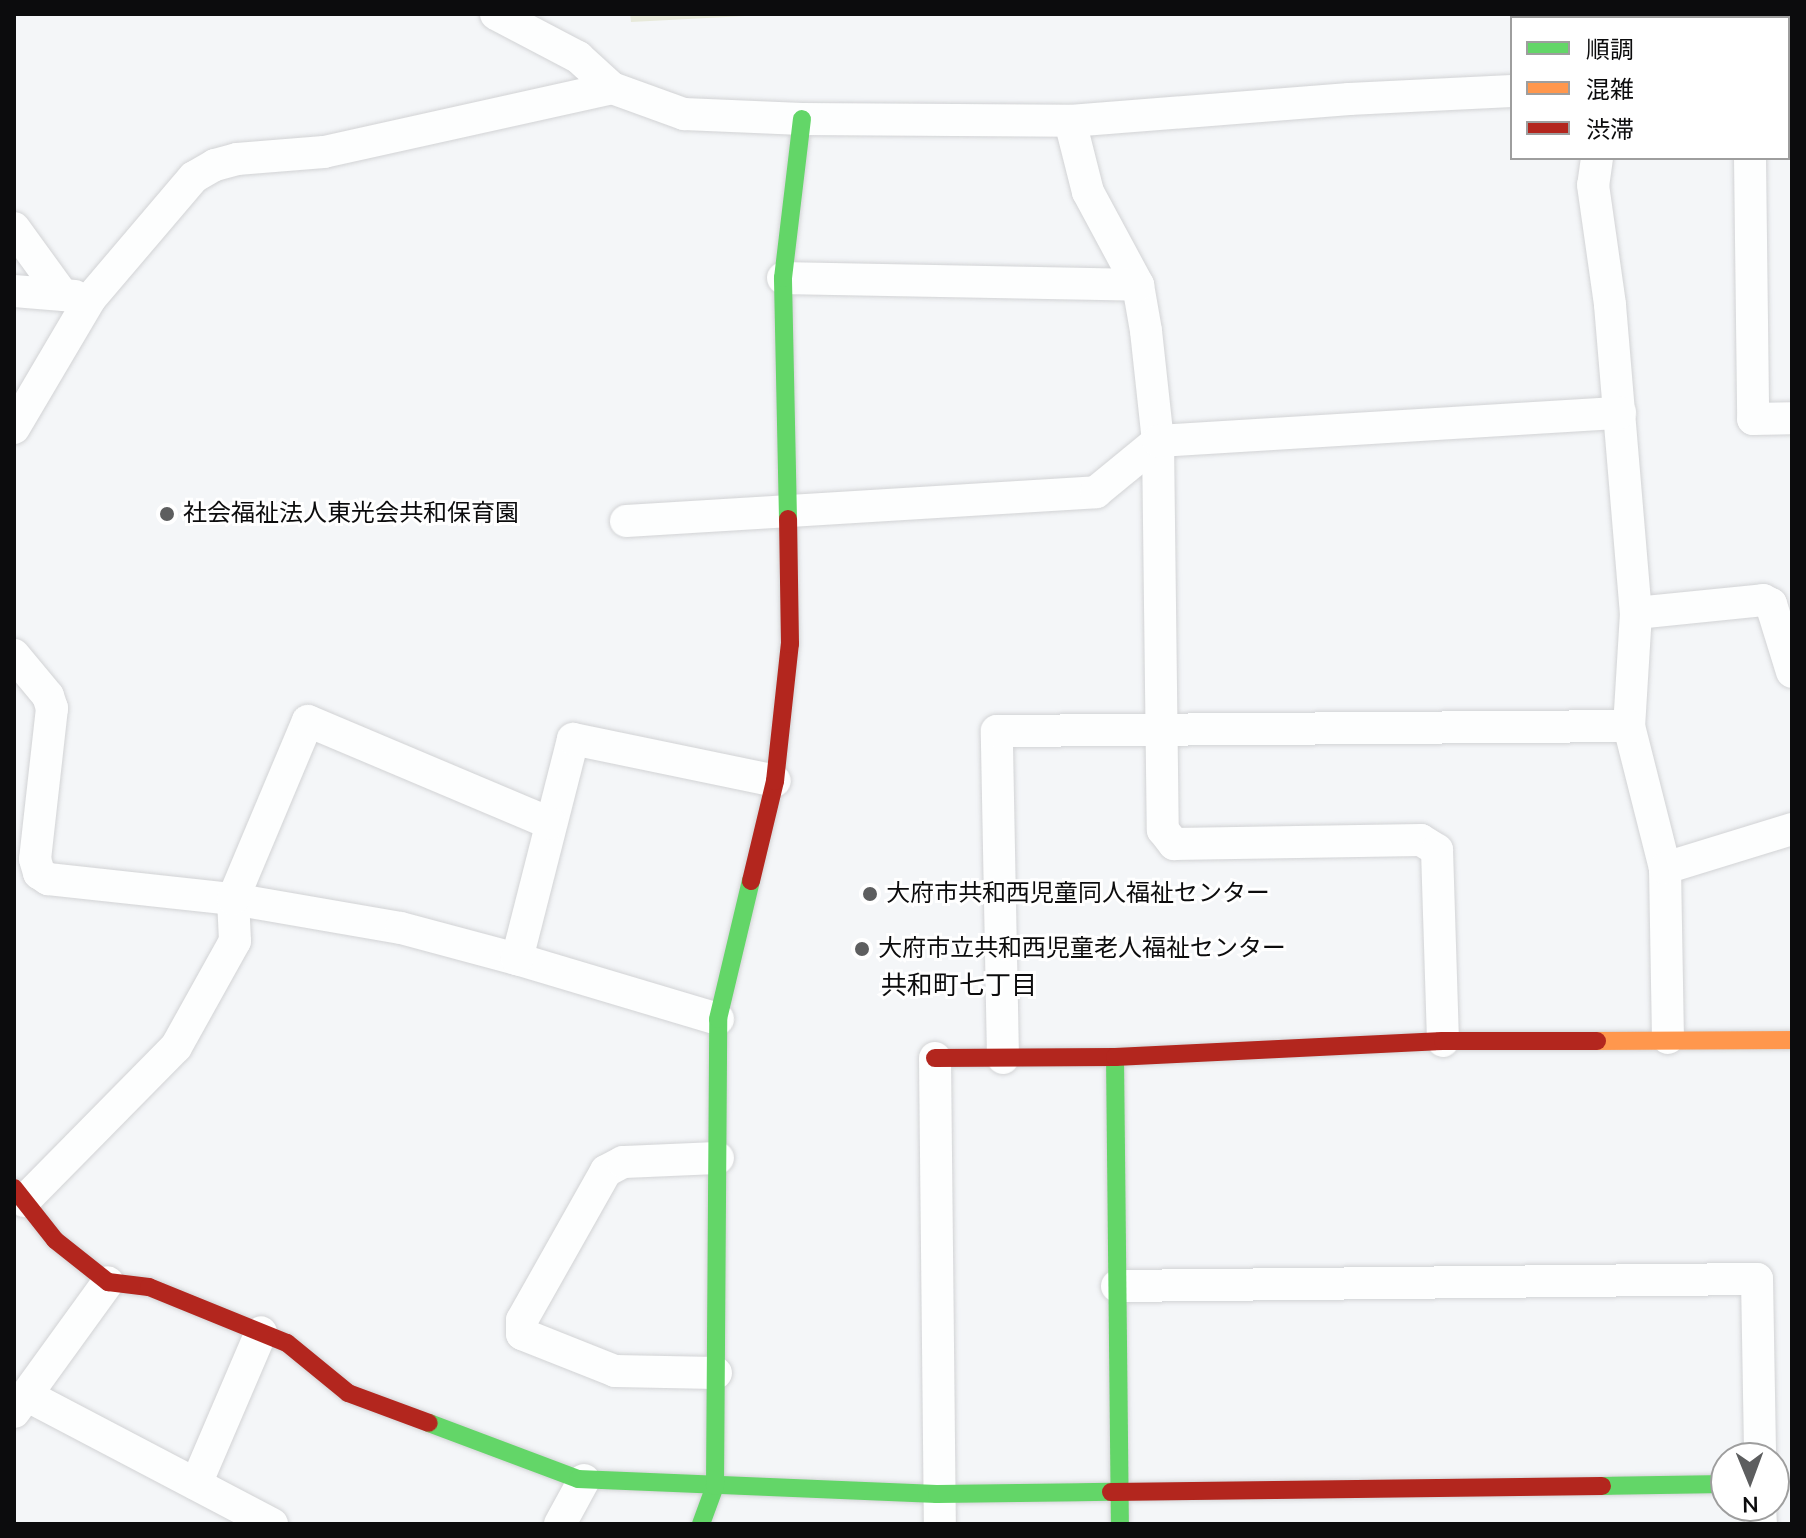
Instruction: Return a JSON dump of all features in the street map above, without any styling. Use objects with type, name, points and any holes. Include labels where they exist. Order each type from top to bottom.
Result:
[{"type":"street","points":[[496,14],[578,57],[612,88],[684,114],[802,119],[1070,121],[1349,99],[1510,91]]},
{"type":"street","points":[[14,428],[76,296],[194,177],[215,165],[237,159],[324,152],[612,88]]},
{"type":"street","points":[[701,1524],[715,1486],[718,1019],[775,781],[790,644],[783,278],[802,119]]},
{"type":"street","points":[[1070,121],[1088,192],[1138,285],[1158,441],[1163,830],[1174,844],[1421,840],[1437,850],[1443,1041]]},
{"type":"street","points":[[1597,160],[1593,185],[1620,413],[1636,613],[1629,726],[1665,868],[1668,1038]]},
{"type":"street","points":[[1750,160],[1753,419],[1792,418]]},
{"type":"street","points":[[14,228],[76,296]]},
{"type":"street","points":[[783,278],[1138,285]]},
{"type":"street","points":[[14,291],[76,296]]},
{"type":"street","points":[[626,521],[1096,492],[1158,441],[1620,413]]},
{"type":"street","points":[[1636,613],[1763,600],[1771,604],[1792,672]]},
{"type":"street","points":[[14,655],[48,696],[52,708],[35,859],[39,873],[48,879],[233,899],[401,928],[718,1019]]},
{"type":"street","points":[[550,823],[308,721],[233,899],[235,941],[176,1047],[19,1195],[55,1240],[108,1282],[149,1287],[261,1332],[287,1343],[348,1393],[584,1480],[715,1486],[938,1509],[1119,1493],[1710,1484]]},
{"type":"street","points":[[1003,1058],[997,731],[1629,726]]},
{"type":"street","points":[[517,959],[573,739],[775,781]]},
{"type":"street","points":[[1665,868],[1792,829]]},
{"type":"street","points":[[938,1509],[935,1058],[1115,1057],[1443,1041],[1792,1040]]},
{"type":"street","points":[[1115,1057],[1120,1524]]},
{"type":"street","points":[[716,1373],[615,1371],[522,1334],[522,1320],[606,1171],[623,1162],[718,1158]]},
{"type":"street","points":[[1117,1286],[1757,1279],[1760,1442]]},
{"type":"street","points":[[108,1282],[17,1407],[196,1484],[272,1524]]},
{"type":"street","points":[[196,1484],[261,1332]]},
{"type":"street","points":[[560,1524],[584,1480]]},
{"type":"shaded area","points":[[630,14],[784,14],[631,22]]},
{"type":"traffic: fast","points":[[788,519],[783,278],[802,119]]},
{"type":"traffic: fast","points":[[701,1524],[715,1486],[718,1019],[751,881]]},
{"type":"traffic: fast","points":[[1115,1057],[1120,1524]]},
{"type":"traffic: fast","points":[[429,1423],[578,1479],[937,1494],[1111,1492]]},
{"type":"traffic: fast","points":[[1602,1486],[1710,1484]]},
{"type":"traffic: slow","points":[[1597,1041],[1792,1040]]},
{"type":"traffic: jam","points":[[751,881],[775,781],[790,644],[788,519]]},
{"type":"traffic: jam","points":[[935,1058],[1115,1057],[1443,1041],[1597,1041]]},
{"type":"traffic: jam","points":[[14,1188],[55,1240],[108,1282],[149,1287],[287,1343],[348,1393],[429,1423]]},
{"type":"traffic: jam","points":[[1111,1492],[1602,1486]]},
{"type":"place","name":"社会福祉法人東光会共和保育園","points":[[167,514]]},
{"type":"place","name":"大府市共和西児童同人福祉センター","points":[[870,894]]},
{"type":"place","name":"大府市立共和西児童老人福祉センター","points":[[862,949]]},
{"type":"district","name":"共和町七丁目","points":[[959,986]]}]
